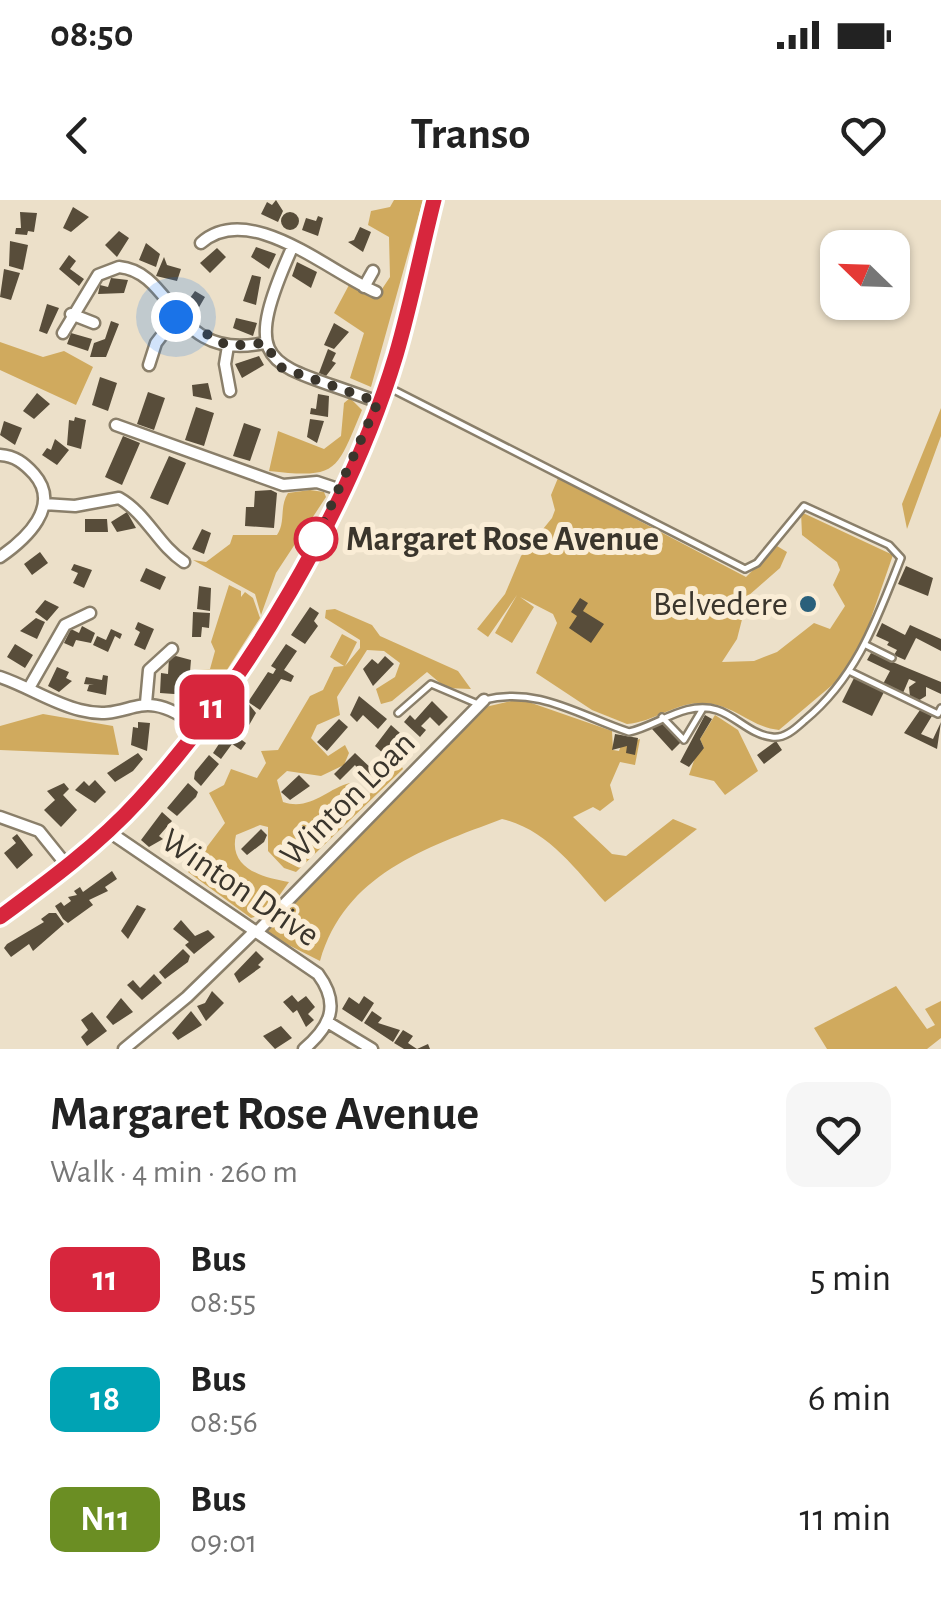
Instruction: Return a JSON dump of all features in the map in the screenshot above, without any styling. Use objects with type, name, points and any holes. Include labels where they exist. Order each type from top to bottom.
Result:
[{"type":"main road","points":[[0,917],[68,867],[138,802],[198,728],[270,618],[341,490],[385,386],[434,200]]},
{"type":"street","points":[[204,221],[213,232]]},
{"type":"street","points":[[201,244],[213,232],[247,227],[314,256],[376,292]]},
{"type":"street","points":[[292,248],[274,292],[264,343],[282,368],[378,402]]},
{"type":"street","points":[[63,333],[98,275],[119,267],[144,276],[176,317],[228,346],[264,343]]},
{"type":"street","points":[[364,287],[373,271]]},
{"type":"street","points":[[72,314],[94,323]]},
{"type":"street","points":[[154,360],[176,317]]},
{"type":"street","points":[[228,346],[220,375],[230,390]]},
{"type":"street","points":[[116,425],[283,486],[317,482],[341,490]]},
{"type":"street","points":[[0,455],[28,468],[41,482],[44,504],[31,533],[0,557]]},
{"type":"street","points":[[44,504],[75,506],[119,498],[156,532],[164,549],[184,562]]},
{"type":"street","points":[[29,688],[65,624],[90,614]]},
{"type":"street","points":[[146,702],[148,670],[172,649]]},
{"type":"street","points":[[0,678],[82,711],[109,711],[146,702],[176,711],[198,728]]},
{"type":"street","name":"Winton Loan","points":[[124,1049],[166,1016],[256,932],[481,702]]},
{"type":"street","points":[[0,817],[38,831],[68,867]]},
{"type":"street","name":"Winton Drive","points":[[108,831],[318,974],[331,997],[329,1023]]},
{"type":"street","points":[[304,1049],[329,1023],[372,1049]]},
{"type":"lane","points":[[385,386],[745,569],[757,564],[804,506],[888,545],[902,558],[851,672],[815,712],[784,736],[771,737],[717,710],[702,709],[684,740],[662,717]]},
{"type":"lane","points":[[866,645],[892,658]]},
{"type":"lane","points":[[851,672],[938,714],[941,708]]},
{"type":"lane","name":"Winton Loan","points":[[398,713],[431,684],[481,702],[503,695],[542,697],[629,732],[662,717],[702,709]]},
{"type":"shaded area","points":[[394,200],[423,200],[371,387],[350,378],[364,333],[334,313],[349,285],[376,298],[390,277],[389,237],[368,225],[371,211],[390,207]]},
{"type":"shaded area","points":[[0,342],[43,357],[64,351],[93,367],[76,405],[0,370]]},
{"type":"shaded area","points":[[350,398],[362,410],[340,458],[332,466],[309,473],[269,471],[278,431],[324,449],[341,436],[344,403]]},
{"type":"shaded area","points":[[941,408],[941,436],[907,529],[902,504]]},
{"type":"shaded area","points":[[558,478],[746,577],[777,546],[787,552],[780,568],[748,596],[737,639],[722,662],[754,661],[777,652],[814,623],[830,629],[845,606],[833,585],[840,570],[837,562],[802,535],[801,512],[893,555],[863,641],[837,681],[779,730],[712,704],[689,704],[627,724],[592,710],[536,673],[557,623],[553,614],[520,597],[534,607],[512,643],[495,633],[517,595],[488,637],[477,629],[505,594],[521,556],[552,518],[555,510],[551,495]]},
{"type":"shaded area","points":[[324,492],[326,497],[276,573],[261,615],[255,594],[193,560],[206,562],[230,544],[233,535],[277,535],[288,493]]},
{"type":"shaded area","points":[[229,585],[241,591],[241,597],[245,592],[253,598],[260,618],[223,676],[190,714],[182,708],[193,693],[195,670],[210,669],[215,651],[211,642]]},
{"type":"shaded area","points":[[335,609],[372,625],[380,636],[458,671],[471,689],[446,688],[427,672],[392,701],[381,704],[376,689],[395,677],[400,663],[384,651],[367,650],[337,697],[340,715],[317,725],[311,738],[328,756],[345,745],[349,753],[344,765],[321,776],[287,771],[277,780],[283,802],[310,802],[350,783],[369,795],[389,769],[401,765],[403,769],[296,872],[284,868],[268,851],[268,827],[260,825],[236,835],[237,856],[242,863],[259,874],[289,882],[267,913],[251,918],[188,872],[225,823],[209,793],[224,785],[231,769],[257,778],[266,763],[261,751],[278,750],[310,696],[323,690],[334,667],[344,666],[330,657],[342,634],[357,642],[345,666],[360,648],[360,640],[325,618],[326,610]]},
{"type":"shaded area","points":[[520,699],[612,731],[613,750],[619,751],[621,745],[640,739],[635,765],[620,762],[610,785],[614,800],[600,811],[593,807],[573,817],[612,854],[626,856],[673,819],[697,829],[605,902],[547,841],[502,819],[417,854],[368,885],[332,931],[320,961],[267,934],[268,927],[481,708]]},
{"type":"shaded area","points":[[43,714],[113,726],[119,755],[0,750],[0,726]]},
{"type":"shaded area","points":[[715,715],[738,730],[758,771],[725,795],[714,781],[689,775],[698,749],[704,748],[700,739]]},
{"type":"shaded area","points":[[896,986],[927,1029],[935,1025],[925,1009],[941,1001],[941,1038],[927,1049],[827,1049],[814,1028]]},
{"type":"building","points":[[276,200],[283,211],[278,222],[261,214],[267,202],[272,205]]},
{"type":"building","points":[[73,207],[89,217],[71,232],[63,228]]},
{"type":"building","points":[[20,212],[37,213],[34,232],[15,234],[16,228],[21,228]]},
{"type":"building","points":[[290,212],[299,221],[290,230],[281,221]]},
{"type":"building","points":[[318,216],[323,218],[318,236],[302,230],[306,218],[316,221]]},
{"type":"building","points":[[360,227],[371,232],[363,252],[348,242],[354,240]]},
{"type":"building","points":[[119,231],[129,238],[117,257],[105,245]]},
{"type":"building","points":[[10,241],[28,245],[23,270],[9,266]]},
{"type":"building","points":[[146,243],[160,254],[156,267],[139,260]]},
{"type":"building","points":[[256,247],[276,254],[269,269],[251,257]]},
{"type":"building","points":[[217,248],[226,257],[210,273],[200,263]]},
{"type":"building","points":[[69,255],[76,261],[70,269],[84,279],[79,286],[59,269]]},
{"type":"building","points":[[164,257],[167,265],[181,269],[177,281],[156,276]]},
{"type":"building","points":[[297,262],[317,272],[311,288],[292,276]]},
{"type":"building","points":[[4,269],[20,273],[11,300],[0,297]]},
{"type":"building","points":[[252,275],[261,277],[256,305],[243,301]]},
{"type":"building","points":[[111,278],[128,280],[124,293],[98,294],[100,285],[108,287]]},
{"type":"building","points":[[195,291],[205,297],[194,316],[182,309]]},
{"type":"building","points":[[47,304],[59,308],[47,334],[39,331]]},
{"type":"building","points":[[236,318],[257,323],[253,336],[233,328]]},
{"type":"building","points":[[111,321],[119,324],[106,357],[90,357],[94,343],[105,339]]},
{"type":"building","points":[[334,323],[349,332],[334,349],[324,345]]},
{"type":"building","points":[[71,333],[92,339],[88,351],[67,344]]},
{"type":"building","points":[[328,349],[336,353],[332,361],[336,363],[326,376],[319,373]]},
{"type":"building","points":[[259,356],[264,365],[242,378],[235,364]]},
{"type":"building","points":[[100,377],[117,383],[108,411],[92,405]]},
{"type":"building","points":[[208,383],[212,400],[193,396],[192,385]]},
{"type":"building","points":[[148,392],[165,398],[154,430],[137,424]]},
{"type":"building","points":[[37,393],[50,404],[34,419],[23,411]]},
{"type":"building","points":[[318,394],[329,396],[328,417],[310,414],[311,408],[316,409]]},
{"type":"building","points":[[196,407],[214,413],[204,446],[185,440]]},
{"type":"building","points":[[75,417],[86,420],[81,449],[67,445],[69,420],[74,421]]},
{"type":"building","points":[[310,419],[324,421],[317,443],[307,437]]},
{"type":"building","points":[[4,421],[22,428],[15,445],[0,435]]},
{"type":"building","points":[[244,423],[261,429],[250,461],[233,456]]},
{"type":"building","points":[[123,436],[140,443],[122,485],[105,477]]},
{"type":"building","points":[[55,439],[69,450],[57,465],[42,455],[47,448],[51,450]]},
{"type":"building","points":[[169,456],[186,463],[168,505],[150,498]]},
{"type":"building","points":[[255,491],[277,493],[274,528],[245,526],[246,507],[254,507]]},
{"type":"building","points":[[127,512],[136,528],[117,532],[111,522]]},
{"type":"building","points":[[85,519],[107,519],[108,532],[85,532]]},
{"type":"building","points":[[202,529],[211,533],[204,554],[192,549]]},
{"type":"building","points":[[40,552],[48,563],[32,575],[24,564]]},
{"type":"building","points":[[74,564],[92,570],[84,588],[73,583],[78,573],[71,570]]},
{"type":"building","points":[[906,566],[933,578],[928,596],[898,584]]},
{"type":"building","points":[[146,568],[166,577],[160,590],[140,581]]},
{"type":"building","points":[[199,586],[211,588],[210,611],[197,609]]},
{"type":"building","points":[[580,598],[588,603],[583,611],[604,624],[591,643],[569,628],[577,616],[571,612]]},
{"type":"building","points":[[45,600],[59,607],[47,621],[35,612]]},
{"type":"building","points":[[310,607],[319,613],[314,621],[318,626],[305,644],[291,635]]},
{"type":"building","points":[[193,612],[210,613],[209,628],[202,627],[201,637],[192,637]]},
{"type":"building","points":[[36,618],[45,622],[37,639],[20,631]]},
{"type":"building","points":[[138,622],[154,629],[145,650],[134,645],[140,632],[135,629]]},
{"type":"building","points":[[882,623],[905,635],[910,625],[941,639],[941,651],[916,638],[905,660],[894,655],[897,650],[876,636]]},
{"type":"building","points":[[82,626],[95,633],[91,643],[76,640],[73,647],[64,643],[71,629],[79,633]]},
{"type":"building","points":[[111,629],[122,634],[120,639],[115,636],[108,652],[93,645],[97,636],[106,640]]},
{"type":"building","points":[[15,644],[33,655],[25,668],[7,657]]},
{"type":"building","points":[[286,644],[297,651],[284,670],[294,676],[291,682],[281,679],[260,710],[248,702],[268,672],[273,674],[276,669],[271,666]]},
{"type":"building","points":[[871,653],[941,682],[941,694],[926,687],[926,696],[918,701],[910,697],[909,687],[916,682],[909,679],[903,693],[883,684],[890,671],[867,660]]},
{"type":"building","points":[[385,656],[394,664],[373,686],[363,669],[372,659],[378,664]]},
{"type":"building","points":[[169,658],[191,660],[188,695],[160,693],[161,673],[168,674]]},
{"type":"building","points":[[57,667],[69,672],[66,678],[72,681],[59,692],[48,686]]},
{"type":"building","points":[[103,675],[108,676],[106,695],[87,691],[89,685],[94,685],[84,684],[86,677],[102,680]]},
{"type":"building","points":[[854,678],[884,692],[872,716],[842,702]]},
{"type":"building","points":[[359,696],[387,719],[378,729],[363,715],[357,722],[350,715]]},
{"type":"building","points":[[432,701],[448,717],[439,726],[430,717],[421,726],[426,730],[420,737],[404,722],[410,715],[415,720]]},
{"type":"building","points":[[248,703],[256,713],[244,734],[239,735],[231,729]]},
{"type":"building","points":[[920,710],[932,716],[921,734],[933,739],[941,722],[937,749],[904,733]]},
{"type":"building","points":[[705,715],[712,719],[700,739],[704,748],[689,767],[680,762]]},
{"type":"building","points":[[339,719],[348,727],[327,751],[317,742]]},
{"type":"building","points":[[662,720],[681,742],[672,751],[652,729]]},
{"type":"building","points":[[138,722],[150,723],[147,751],[131,745],[133,727],[138,728]]},
{"type":"building","points":[[391,725],[400,733],[391,742],[403,753],[394,763],[375,746]]},
{"type":"building","points":[[228,730],[246,743],[241,750],[232,744],[221,759],[213,753]]},
{"type":"building","points":[[615,734],[638,738],[635,755],[626,753],[627,746],[612,750]]},
{"type":"building","points":[[776,741],[782,750],[764,764],[757,755]]},
{"type":"building","points":[[138,753],[143,759],[115,782],[107,773]]},
{"type":"building","points":[[355,753],[374,771],[371,774],[376,780],[370,786],[355,765],[340,780],[334,774]]},
{"type":"building","points":[[209,755],[219,764],[201,786],[194,779],[195,772]]},
{"type":"building","points":[[299,775],[310,786],[290,800],[281,792]]},
{"type":"building","points":[[95,780],[106,792],[95,803],[75,790],[84,781],[89,786]]},
{"type":"building","points":[[64,783],[69,789],[63,795],[77,810],[61,827],[44,810],[55,800],[47,791]]},
{"type":"building","points":[[188,783],[198,792],[177,816],[167,808]]},
{"type":"building","points":[[162,812],[172,821],[159,836],[163,839],[149,847],[141,840]]},
{"type":"building","points":[[261,829],[267,835],[264,842],[247,855],[241,849]]},
{"type":"building","points":[[17,834],[33,855],[17,869],[4,853],[16,843],[12,838]]},
{"type":"building","points":[[112,871],[117,879],[105,887],[108,891],[89,900],[93,905],[68,923],[63,919],[55,906],[61,902],[64,906],[71,901],[68,897],[77,895],[74,891],[80,887],[83,892]]},
{"type":"building","points":[[137,905],[146,909],[128,939],[121,931]]},
{"type":"building","points":[[56,913],[64,924],[33,951],[29,944],[11,957],[4,948],[7,944],[44,922],[41,919]]},
{"type":"building","points":[[181,920],[195,936],[208,930],[215,937],[194,954],[185,945],[189,942],[173,929]]},
{"type":"building","points":[[183,949],[190,956],[188,962],[165,979],[159,972]]},
{"type":"building","points":[[256,951],[264,959],[258,965],[261,967],[239,983],[234,974]]},
{"type":"building","points":[[154,974],[162,983],[142,1000],[127,985],[133,980],[140,988]]},
{"type":"building","points":[[212,991],[224,1003],[206,1021],[197,1006],[205,1003]]},
{"type":"building","points":[[292,995],[298,1002],[306,996],[315,1007],[308,1014],[314,1020],[306,1027],[297,1010],[293,1013],[283,1002]]},
{"type":"building","points":[[364,996],[374,1003],[362,1022],[342,1009],[349,997],[359,1004]]},
{"type":"building","points":[[121,998],[133,1012],[113,1025],[106,1017]]},
{"type":"building","points":[[191,1011],[202,1025],[178,1040],[172,1033]]},
{"type":"building","points":[[372,1011],[382,1018],[378,1023],[400,1030],[393,1042],[364,1023]]},
{"type":"building","points":[[92,1012],[107,1031],[87,1046],[81,1037],[88,1030],[81,1020]]},
{"type":"building","points":[[281,1026],[292,1038],[275,1049],[263,1036]]},
{"type":"building","points":[[403,1030],[413,1036],[408,1043],[417,1049],[404,1049],[394,1043]]},
{"type":"bus line","name":"11","points":[[0,917],[68,867],[138,802],[162,774],[234,676],[307,558],[341,490],[396,355],[434,200]]},
{"type":"place","name":"Margaret Rose Avenue","points":[[316,539]]},
{"type":"place","name":"Belvedere","points":[[808,604]]},
{"type":"route","points":[[176,317],[228,346],[264,343],[282,368],[378,402],[316,539]]}]
